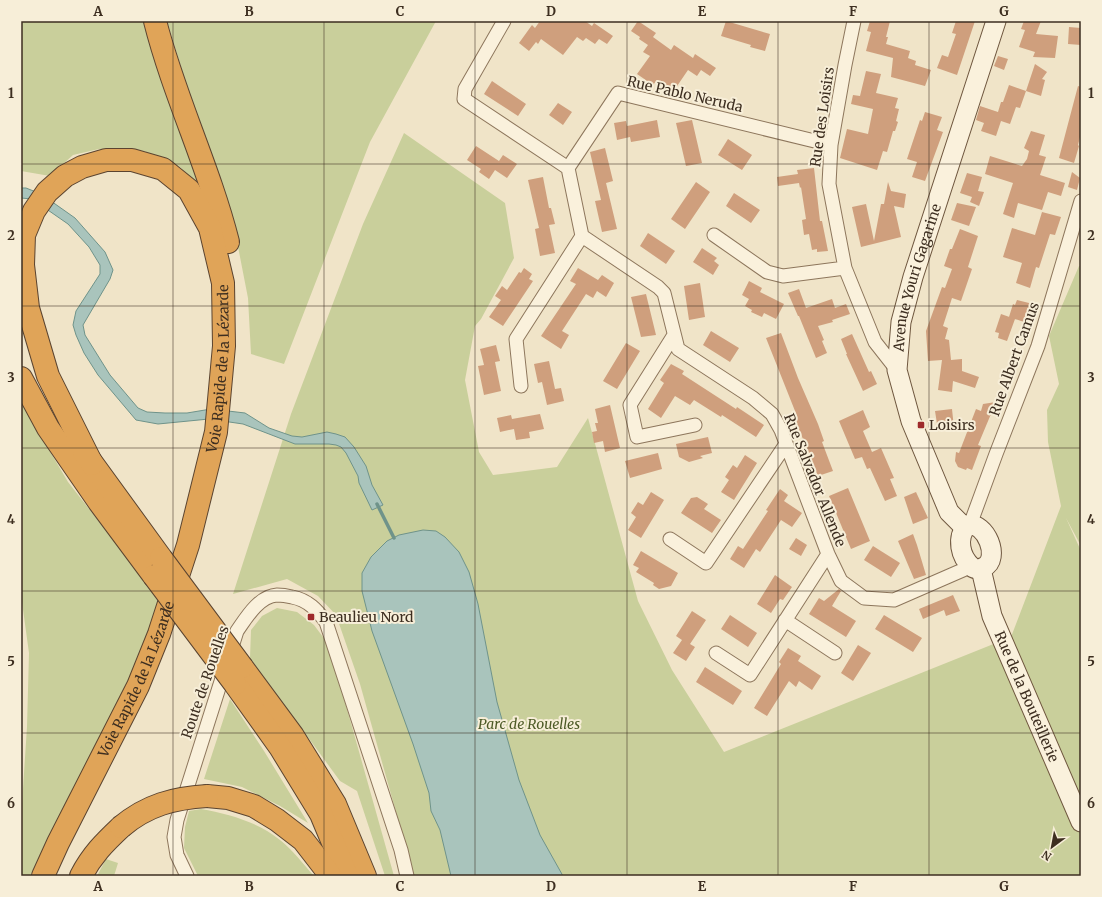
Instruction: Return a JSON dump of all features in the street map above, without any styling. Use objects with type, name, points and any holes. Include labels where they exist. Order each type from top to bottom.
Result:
[{"type":"highway","name":"Voie Rapide de la Lézarde","points":[[57,876],[146,701],[171,640],[199,554],[218,478],[231,414],[237,369],[238,323],[235,278],[228,241],[215,196],[175,87],[155,21]]},
{"type":"highway","name":"Voie Rapide de la Lézarde","points":[[43,876],[58,843],[138,686],[159,634],[188,546],[216,432],[224,346],[223,283],[210,228],[189,190],[163,169],[132,160],[106,160],[82,167],[65,176],[47,192],[34,212],[24,235],[23,265],[28,308],[48,376],[92,464]]},
{"type":"highway","points":[[21,339],[48,399],[92,464],[157,567],[238,676],[293,736],[335,804],[365,876]]},
{"type":"highway","points":[[21,378],[48,428],[99,502],[157,567]]},
{"type":"highway","points":[[238,676],[321,814],[347,876]]},
{"type":"highway","points":[[81,876],[88,863],[101,846],[121,827],[142,812],[163,802],[184,797],[207,796],[228,798],[254,806],[277,820],[303,840],[330,876]]},
{"type":"street","points":[[504,21],[465,89],[464,99],[568,168],[582,236],[516,339],[521,386]]},
{"type":"street","name":"Rue des Loisirs","points":[[854,21],[831,145],[829,184],[845,268],[875,342],[898,370]]},
{"type":"street","name":"Avenue Youri Gagarine","points":[[967,526],[949,512],[911,421],[898,370],[901,322],[913,277],[996,21]]},
{"type":"street","name":"Rue Pablo Neruda","points":[[568,168],[618,93],[831,145]]},
{"type":"street","name":"Rue Albert Camus","points":[[967,526],[1038,346],[1081,201]]},
{"type":"street","points":[[714,235],[767,272],[783,276],[845,268]]},
{"type":"street","name":"Rue Salvador Allende","points":[[582,236],[658,287],[664,293],[678,349],[753,398],[772,414],[781,430],[828,554],[841,581],[864,598],[894,600],[976,568]]},
{"type":"street","points":[[674,335],[630,405],[637,437],[695,425]]},
{"type":"street","points":[[670,539],[706,563],[786,444]]},
{"type":"street","points":[[967,526],[979,528],[986,536],[992,553],[987,566],[976,568],[964,557],[960,540],[967,526]]},
{"type":"street","points":[[716,653],[750,675],[828,554]]},
{"type":"street","name":"Rue de la Bouteillerie","points":[[976,568],[992,616],[1081,822]]},
{"type":"street","name":"Route de Rouelles","points":[[187,876],[177,855],[174,837],[179,813],[238,632],[247,617],[258,605],[266,599],[276,595],[298,598],[308,603],[318,610],[326,622],[396,835],[407,876]]},
{"type":"street","points":[[785,620],[835,653]]},
{"type":"green space","points":[[21,21],[147,21],[212,209],[194,182],[180,167],[144,151],[99,149],[73,155],[50,176],[21,171]]},
{"type":"green space","points":[[167,21],[436,21],[370,142],[284,364],[251,354],[248,298],[233,221],[192,103]]},
{"type":"green space","name":"Parc de Rouelles","points":[[404,133],[505,203],[514,258],[481,319],[475,326],[465,380],[479,452],[493,475],[557,467],[588,418],[638,601],[672,670],[724,752],[1011,637],[1061,506],[1048,442],[1047,410],[1059,384],[1049,336],[1079,266],[1081,266],[1081,546],[1066,518],[1081,551],[1081,876],[414,876],[360,684],[336,615],[318,596],[287,579],[233,594],[291,414],[363,224]]},
{"type":"green space","points":[[21,402],[68,482],[162,602],[126,689],[30,876],[21,876],[21,819],[27,727],[29,653],[21,595]]},
{"type":"green space","points":[[277,608],[297,612],[314,625],[329,645],[394,876],[385,876],[357,791],[340,781],[250,658],[251,630],[262,616]]},
{"type":"green space","points":[[230,699],[308,823],[280,806],[242,787],[204,779]]},
{"type":"green space","points":[[201,809],[232,816],[262,828],[293,852],[314,876],[198,876],[184,848],[185,827],[189,811]]},
{"type":"green space","points":[[106,859],[118,863],[114,876],[97,876]]},
{"type":"water","points":[[21,188],[26,188],[41,194],[75,218],[105,252],[113,270],[110,279],[83,325],[85,335],[110,375],[138,408],[147,412],[165,413],[187,413],[211,409],[245,413],[269,428],[292,436],[302,437],[327,432],[345,437],[354,447],[366,466],[372,485],[383,505],[372,510],[359,483],[358,476],[346,453],[341,447],[336,445],[295,444],[243,424],[209,419],[158,424],[136,420],[98,375],[84,353],[73,325],[76,311],[100,274],[100,265],[89,247],[68,224],[32,199],[21,198]]},
{"type":"water","points":[[423,530],[436,531],[445,537],[459,552],[469,572],[478,604],[497,702],[519,780],[540,835],[563,876],[451,876],[440,830],[431,811],[429,793],[372,631],[362,591],[362,573],[371,557],[387,541],[399,535]]},
{"type":"building","points":[[540,21],[585,21],[592,26],[594,23],[613,36],[607,44],[599,39],[595,44],[586,38],[583,41],[577,37],[563,55],[541,39],[538,44],[536,42],[529,51],[519,43],[532,25],[535,28]]},
{"type":"building","points":[[638,21],[656,33],[653,37],[671,50],[674,45],[693,58],[695,54],[716,68],[710,76],[701,70],[697,76],[688,70],[673,92],[657,80],[653,85],[637,74],[650,56],[643,52],[648,45],[631,31]]},
{"type":"building","points":[[726,21],[770,34],[765,51],[721,36]]},
{"type":"building","points":[[870,21],[890,21],[886,44],[910,51],[908,58],[916,61],[915,65],[931,70],[925,86],[891,77],[893,58],[866,51],[871,32],[867,31]]},
{"type":"building","points":[[956,21],[975,21],[957,75],[937,68],[942,55],[948,57],[956,34],[952,33]]},
{"type":"building","points":[[1024,21],[1041,21],[1036,34],[1058,36],[1055,58],[1033,57],[1035,52],[1019,47],[1025,30],[1021,29]]},
{"type":"building","points":[[1069,27],[1081,28],[1081,45],[1068,44]]},
{"type":"building","points":[[998,56],[1008,59],[1004,70],[994,66]]},
{"type":"building","points":[[1035,64],[1047,72],[1042,79],[1045,80],[1041,96],[1026,91]]},
{"type":"building","points":[[866,71],[881,74],[876,93],[898,98],[895,108],[899,109],[896,121],[898,122],[895,131],[893,131],[887,152],[883,151],[877,170],[840,158],[847,129],[868,134],[873,109],[851,104],[853,95],[860,96]]},
{"type":"building","points":[[492,81],[526,104],[518,116],[484,94]]},
{"type":"building","points":[[1009,85],[1026,91],[1020,108],[1016,107],[1010,124],[1001,121],[996,136],[981,131],[984,123],[976,120],[980,106],[998,112]]},
{"type":"building","points":[[1078,86],[1081,87],[1081,133],[1074,163],[1059,158]]},
{"type":"building","points":[[558,103],[572,112],[563,125],[549,115]]},
{"type":"building","points":[[925,112],[942,117],[937,130],[943,132],[925,181],[912,177],[917,162],[907,159],[920,120],[922,121]]},
{"type":"building","points":[[657,120],[660,137],[631,142],[630,137],[617,140],[614,123],[626,121],[627,126]]},
{"type":"building","points":[[692,120],[702,163],[686,166],[676,123]]},
{"type":"building","points":[[1031,131],[1045,135],[1039,155],[1046,157],[1040,175],[1065,183],[1061,196],[1048,192],[1042,210],[1018,203],[1014,218],[1003,214],[1013,183],[985,174],[990,156],[1022,166],[1027,159],[1029,151],[1024,148]]},
{"type":"building","points":[[728,139],[752,155],[742,170],[718,155]]},
{"type":"building","points":[[476,146],[499,161],[503,155],[517,164],[507,178],[495,170],[489,179],[479,172],[481,169],[467,160]]},
{"type":"building","points":[[605,148],[613,181],[606,183],[617,229],[602,232],[595,201],[601,200],[590,152]]},
{"type":"building","points":[[814,168],[820,221],[822,221],[828,251],[817,252],[817,249],[812,250],[809,234],[804,235],[802,220],[806,219],[799,183],[778,186],[777,177],[798,174],[797,170]]},
{"type":"building","points":[[1072,172],[1080,178],[1077,190],[1068,187]]},
{"type":"building","points":[[967,173],[982,177],[978,191],[984,192],[979,206],[970,202],[972,197],[960,193]]},
{"type":"building","points":[[543,177],[549,208],[551,208],[555,224],[549,225],[555,253],[540,256],[535,229],[539,228],[528,180]]},
{"type":"building","points":[[696,182],[710,192],[685,229],[671,219]]},
{"type":"building","points":[[888,182],[891,191],[906,194],[904,208],[894,206],[901,237],[861,247],[852,207],[866,204],[874,241],[881,204],[884,204]]},
{"type":"building","points":[[734,193],[760,210],[751,223],[726,206]]},
{"type":"building","points":[[957,203],[976,207],[969,226],[951,220]]},
{"type":"building","points":[[1042,212],[1061,217],[1055,235],[1050,234],[1039,268],[1036,267],[1030,288],[1016,283],[1022,263],[1003,257],[1012,228],[1035,235]]},
{"type":"building","points":[[960,229],[978,236],[968,267],[972,269],[961,301],[952,298],[943,326],[948,328],[945,339],[949,340],[951,360],[962,359],[962,371],[979,377],[975,388],[953,381],[952,392],[938,390],[942,360],[928,361],[926,331],[942,287],[945,288],[952,269],[944,266],[950,249],[952,249]]},
{"type":"building","points":[[648,233],[675,251],[666,264],[640,246]]},
{"type":"building","points":[[702,248],[717,258],[714,261],[719,265],[713,275],[693,262]]},
{"type":"building","points":[[524,268],[532,274],[529,279],[533,281],[503,326],[489,317],[501,300],[495,296],[502,286],[507,290],[519,272],[521,273]]},
{"type":"building","points":[[578,268],[598,280],[602,275],[614,283],[606,297],[597,291],[593,298],[586,294],[562,331],[569,335],[561,349],[541,336],[576,284],[570,281]]},
{"type":"building","points":[[749,281],[762,288],[760,292],[784,304],[776,319],[764,313],[762,317],[751,312],[752,310],[745,306],[749,299],[742,295]]},
{"type":"building","points":[[700,283],[705,317],[689,320],[684,286]]},
{"type":"building","points":[[799,289],[806,308],[832,299],[835,308],[846,304],[850,314],[832,320],[833,322],[818,326],[824,340],[822,341],[827,353],[816,358],[788,293]]},
{"type":"building","points":[[646,294],[656,335],[641,337],[631,297]]},
{"type":"building","points":[[1017,300],[1033,304],[1027,323],[1009,317],[1013,304],[1015,305]]},
{"type":"building","points":[[1001,314],[1015,319],[1007,341],[998,338],[999,333],[995,332]]},
{"type":"building","points":[[711,331],[739,348],[730,362],[703,345]]},
{"type":"building","points":[[781,333],[798,378],[818,424],[824,441],[822,442],[833,471],[818,476],[794,417],[797,416],[766,338]]},
{"type":"building","points":[[852,334],[869,372],[871,371],[877,384],[863,391],[846,354],[841,339]]},
{"type":"building","points":[[626,343],[640,351],[617,389],[603,381]]},
{"type":"building","points":[[496,345],[500,361],[495,362],[501,391],[484,395],[478,366],[484,365],[480,349]]},
{"type":"building","points":[[549,361],[555,389],[561,388],[564,401],[547,405],[542,382],[538,383],[534,364]]},
{"type":"building","points":[[671,364],[684,371],[682,374],[736,409],[737,407],[764,425],[756,437],[722,415],[721,417],[694,400],[690,405],[675,396],[661,418],[648,409],[664,383],[660,380]]},
{"type":"building","points":[[996,402],[978,445],[981,446],[972,470],[967,468],[966,470],[958,467],[955,461],[956,452],[959,453],[976,409],[981,411],[983,404]]},
{"type":"building","points":[[610,405],[620,448],[605,452],[603,441],[594,443],[592,432],[597,431],[595,423],[598,423],[595,409]]},
{"type":"building","points":[[952,409],[954,428],[938,430],[935,411]]},
{"type":"building","points":[[863,410],[870,427],[863,431],[872,452],[881,448],[894,478],[890,479],[897,496],[885,501],[870,468],[867,469],[862,457],[855,459],[839,421]]},
{"type":"building","points":[[540,414],[544,429],[529,432],[530,438],[516,440],[514,429],[500,432],[497,418],[511,415],[512,419]]},
{"type":"building","points":[[708,437],[712,453],[700,456],[703,458],[689,462],[679,457],[676,444]]},
{"type":"building","points":[[658,453],[662,469],[630,478],[625,461]]},
{"type":"building","points":[[745,455],[757,463],[734,500],[721,492],[729,480],[725,477],[733,465],[737,468]]},
{"type":"building","points":[[848,488],[870,541],[851,549],[829,496]]},
{"type":"building","points":[[780,489],[788,495],[784,501],[802,513],[792,527],[781,520],[760,552],[756,549],[744,568],[730,559],[738,546],[743,549],[768,511],[766,510]]},
{"type":"building","points":[[651,492],[664,500],[641,538],[628,530],[636,517],[631,513],[638,502],[643,505]]},
{"type":"building","points":[[916,492],[928,518],[913,524],[904,497]]},
{"type":"building","points":[[697,497],[708,504],[704,509],[721,520],[712,533],[681,513],[691,498]]},
{"type":"building","points":[[913,534],[926,575],[914,579],[898,541]]},
{"type":"building","points":[[796,538],[807,545],[801,556],[789,549]]},
{"type":"building","points":[[873,546],[900,563],[891,577],[864,560]]},
{"type":"building","points":[[641,551],[678,573],[671,586],[659,589],[653,585],[654,583],[636,572],[639,568],[633,565]]},
{"type":"building","points":[[775,575],[792,587],[783,600],[780,599],[771,613],[757,604]]},
{"type":"building","points":[[839,589],[841,591],[832,606],[856,621],[846,637],[809,614],[819,598],[824,601]]},
{"type":"building","points":[[953,595],[960,611],[946,616],[944,610],[923,619],[919,609]]},
{"type":"building","points":[[692,611],[706,620],[690,644],[695,647],[686,661],[673,653],[682,640],[676,636]]},
{"type":"building","points":[[730,615],[757,633],[748,647],[721,629]]},
{"type":"building","points":[[884,615],[922,638],[913,652],[875,629]]},
{"type":"building","points":[[858,645],[871,653],[853,681],[841,673]]},
{"type":"building","points":[[788,648],[801,656],[798,661],[821,676],[812,690],[799,681],[796,687],[789,681],[767,716],[754,708],[781,664],[779,662]]},
{"type":"building","points":[[705,667],[742,691],[733,705],[696,682]]},
{"type":"waterway","points":[[377,504],[394,538]]},
{"type":"place","name":"Loisirs","points":[[921,425]]},
{"type":"place","name":"Beaulieu Nord","points":[[311,617]]}]
